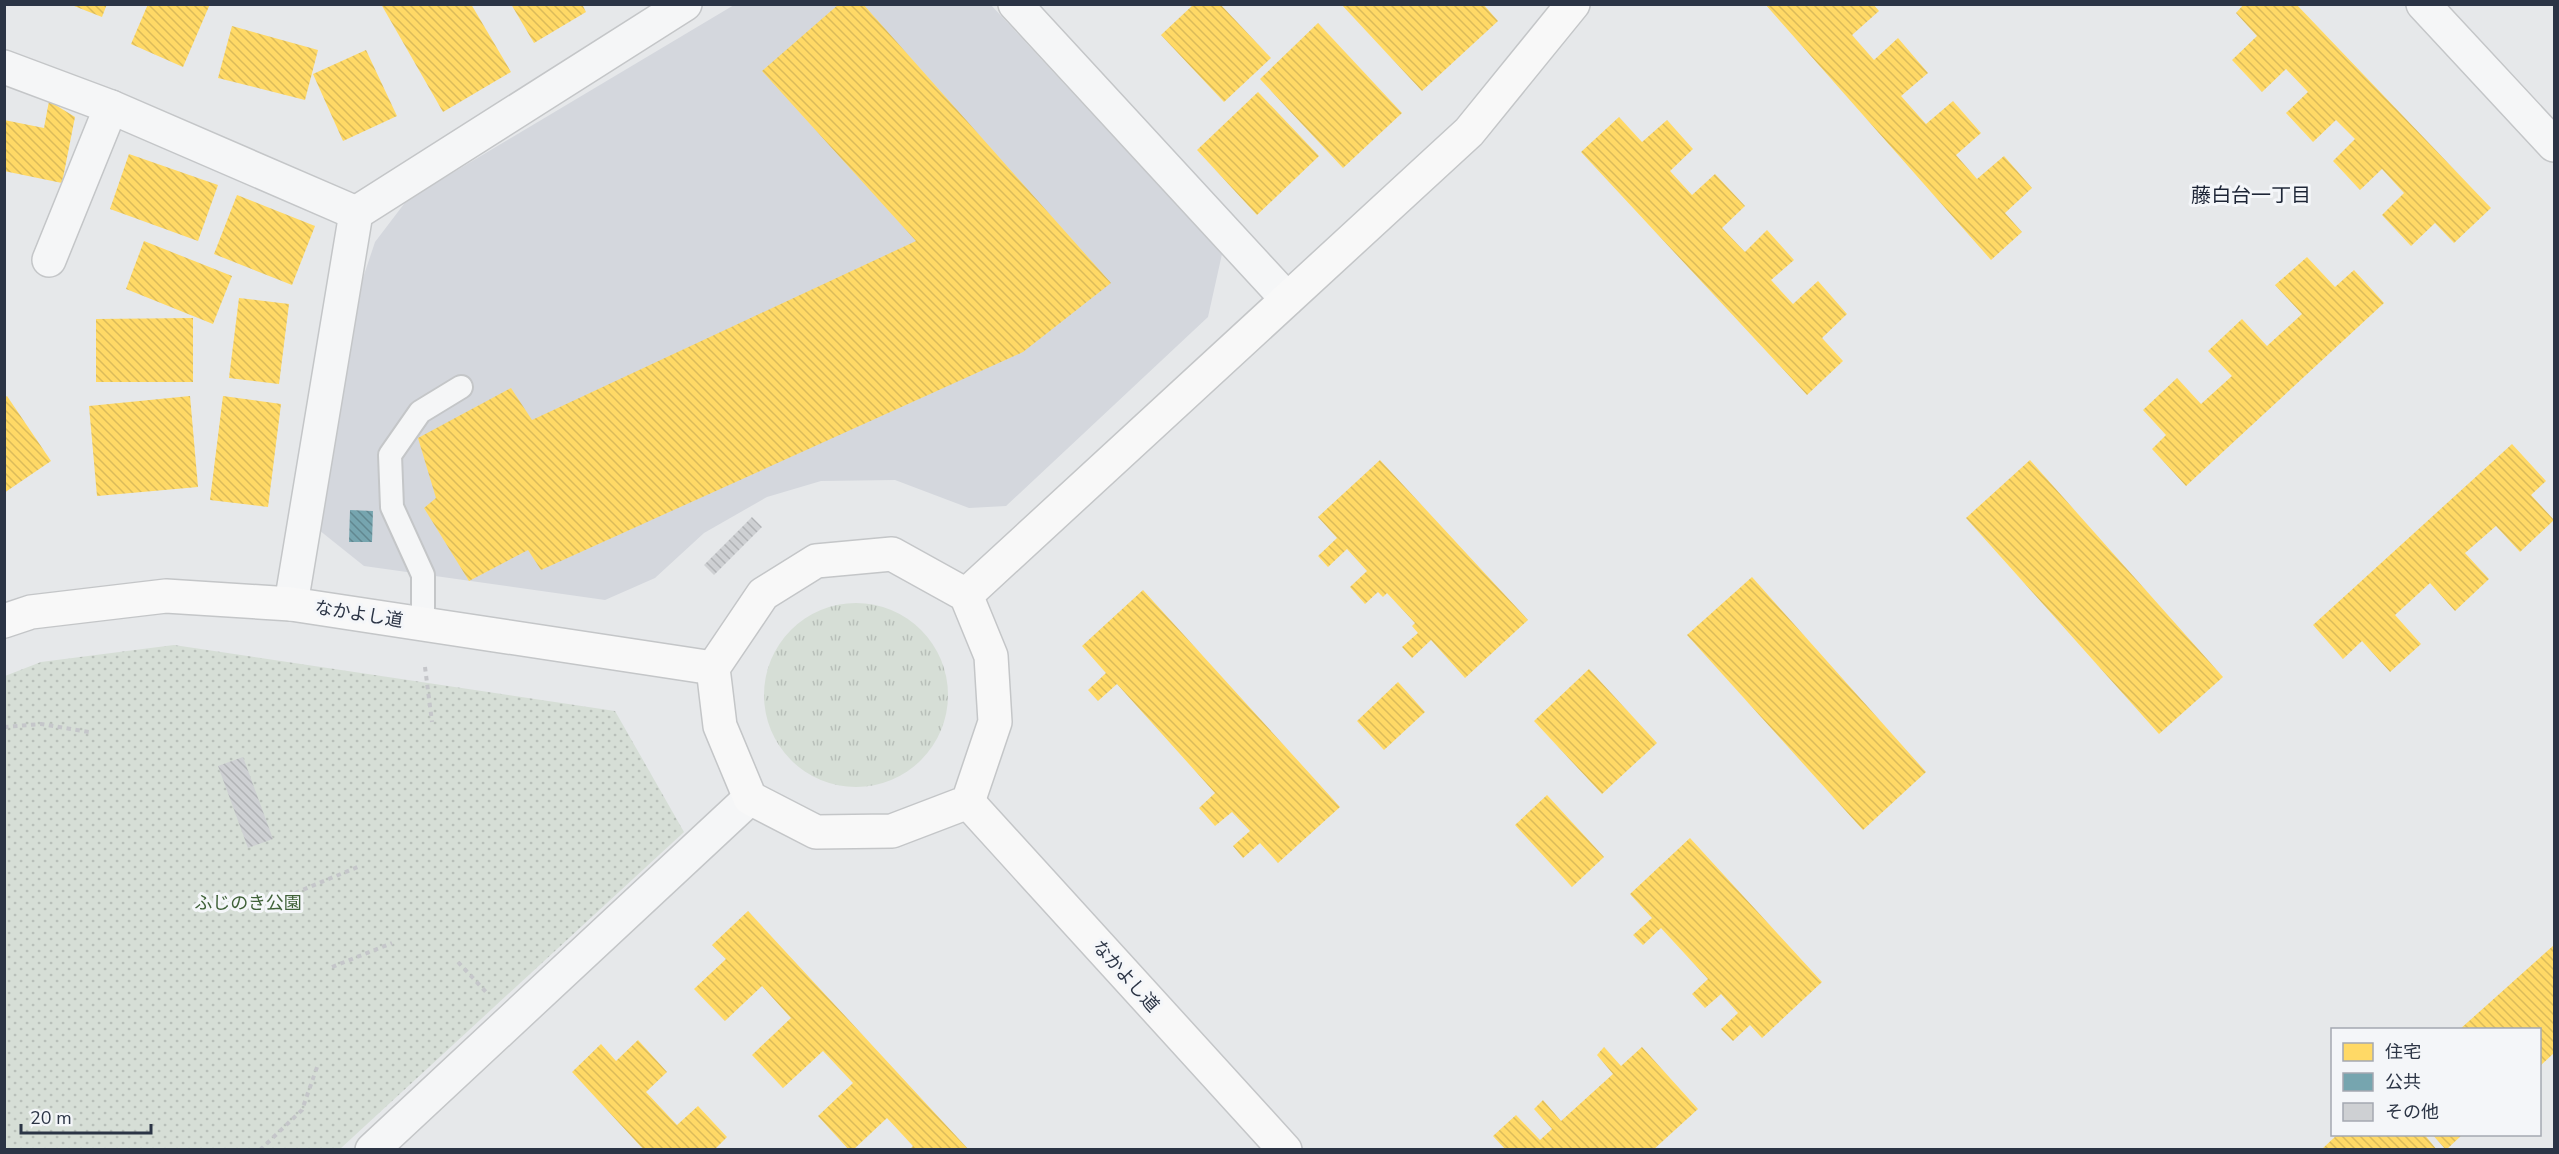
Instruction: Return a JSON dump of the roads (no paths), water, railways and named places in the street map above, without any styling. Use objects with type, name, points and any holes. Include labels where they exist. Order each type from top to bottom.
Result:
[{"type":"street","points":[[291,604],[356,213],[685,4]]},
{"type":"street","points":[[1015,4],[1287,299]]},
{"type":"street","points":[[966,595],[1029,540],[1469,132],[1573,4]]},
{"type":"street","points":[[2423,4],[2554,145]]},
{"type":"street","points":[[4,67],[111,107],[356,213]]},
{"type":"street","points":[[49,260],[111,107]]},
{"type":"street","points":[[892,554],[966,595],[991,656],[995,722],[968,802],[892,831],[816,832],[750,798],[720,726],[713,668],[763,594],[816,561],[892,554]]},
{"type":"street","name":"なかよし道","points":[[4,621],[31,612],[166,596],[291,604],[713,668]]},
{"type":"street","points":[[372,1149],[750,798]]},
{"type":"street","name":"なかよし道","points":[[968,802],[1285,1149]]},
{"type":"lane","points":[[423,624],[423,575],[392,507],[390,455],[420,412],[461,387]]},
{"type":"district","name":"藤白台一丁目","points":[[2251,195]]},
{"type":"park label","name":"ふじのき公園","points":[[248,903]]}]
